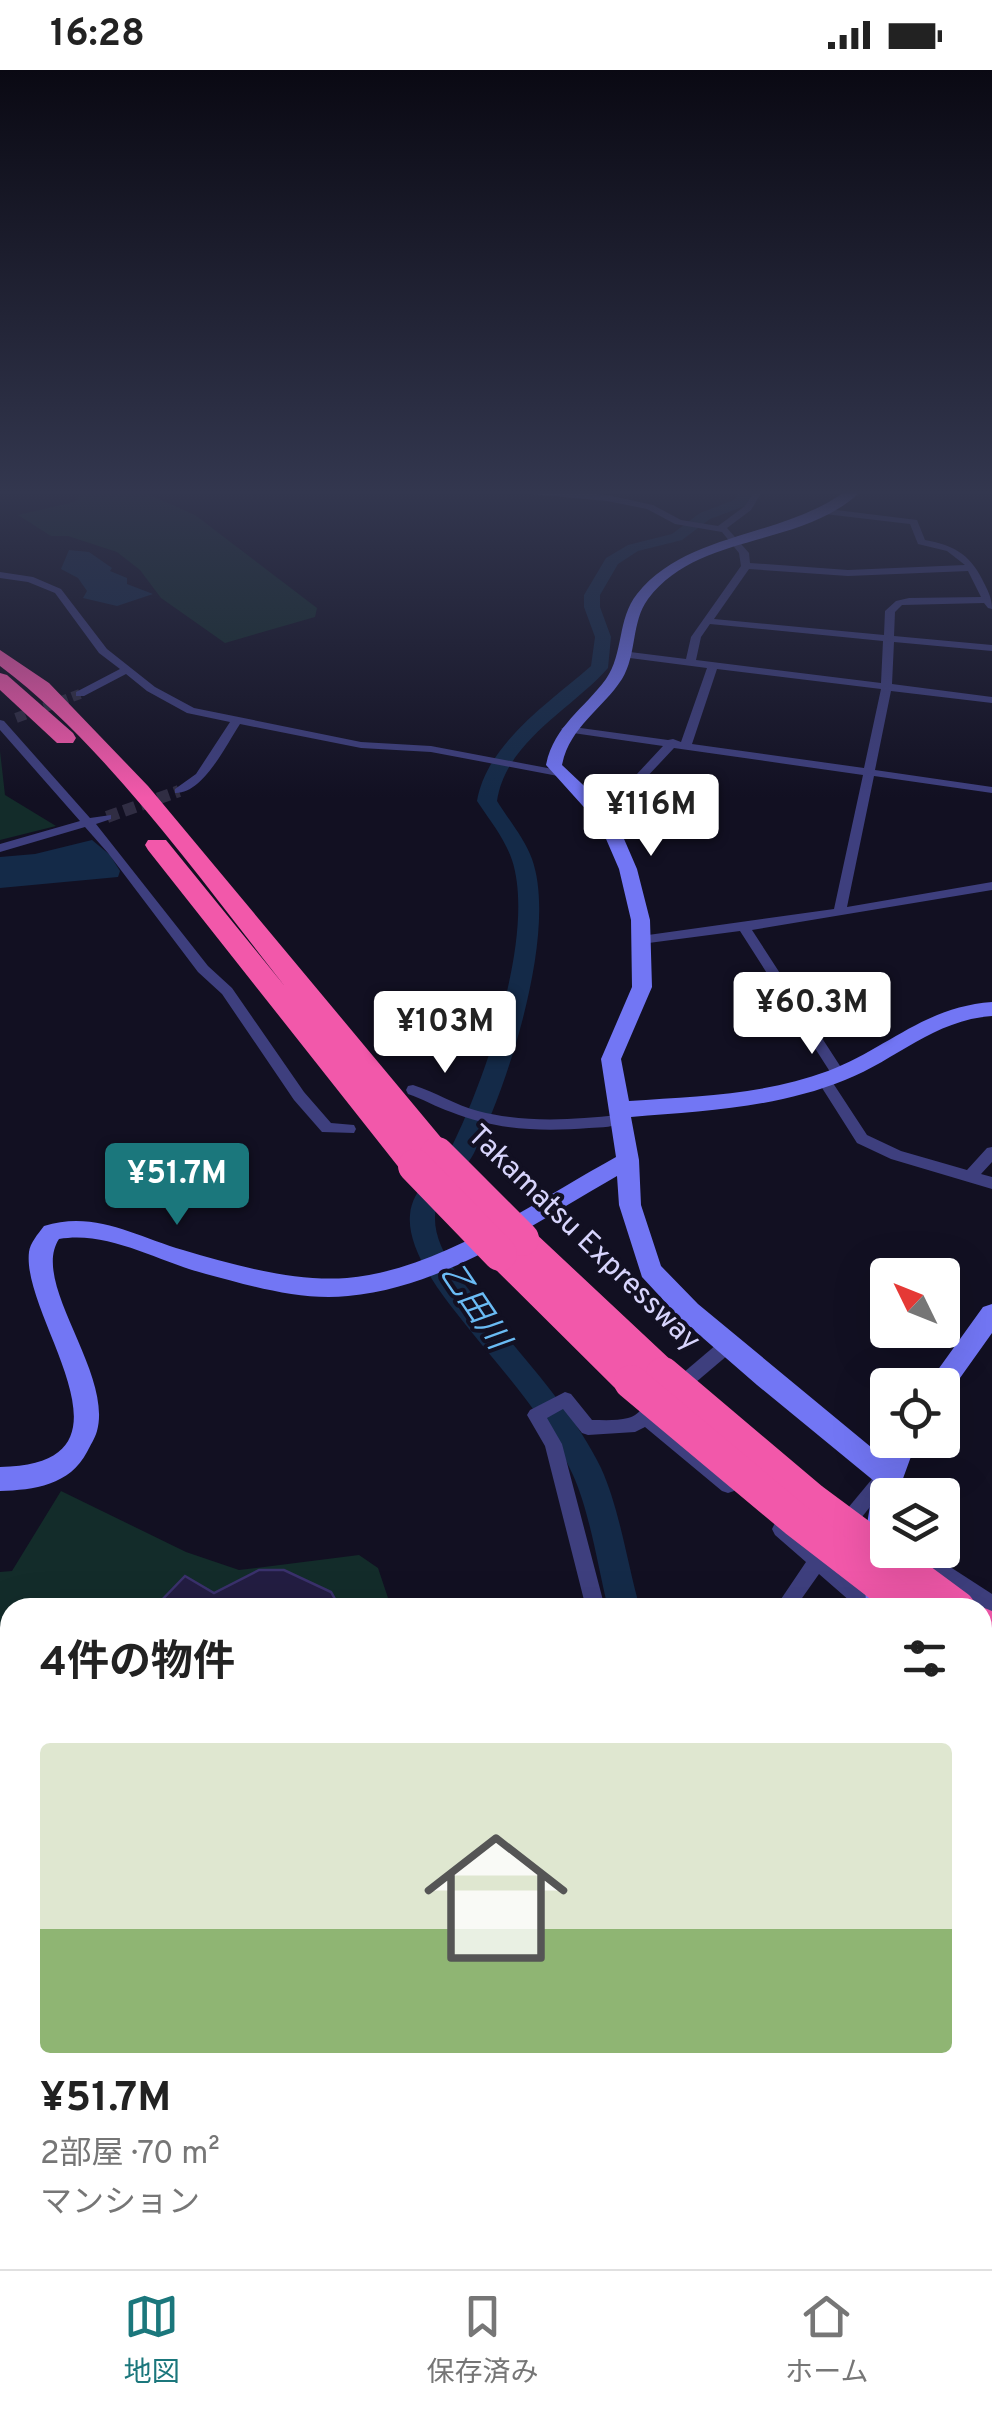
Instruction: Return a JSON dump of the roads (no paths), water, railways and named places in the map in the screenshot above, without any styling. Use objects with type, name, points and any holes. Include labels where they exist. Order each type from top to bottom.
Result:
[{"type":"highway","name":"Takamatsu Expressway","points":[[0,656],[42,687],[140,791],[426,1160]]},
{"type":"highway","name":"Takamatsu Expressway","points":[[0,679],[61,734],[121,798],[426,1160],[511,1247],[796,1520],[897,1598]]},
{"type":"highway","name":"Takamatsu Expressway","points":[[647,1378],[944,1598]]},
{"type":"street","points":[[58,593],[87,635],[126,670],[177,705],[361,745],[432,749],[558,773]]},
{"type":"street","points":[[647,593],[627,626],[619,672],[566,728],[555,750],[554,765],[596,806],[614,830],[627,862],[642,940],[644,974],[640,993],[614,1044],[611,1059],[617,1115],[628,1160],[632,1216],[650,1270],[729,1344],[886,1475]]},
{"type":"street","points":[[692,661],[696,638],[728,593]]},
{"type":"street","points":[[840,912],[886,684],[890,612],[898,604],[990,604]]},
{"type":"street","points":[[708,621],[992,648]]},
{"type":"street","points":[[622,654],[992,700]]},
{"type":"street","points":[[596,806],[597,789],[626,793],[679,743],[713,664]]},
{"type":"street","points":[[80,694],[126,670]]},
{"type":"street","points":[[16,718],[0,723],[112,850],[203,969],[248,1018],[298,1096],[327,1128],[348,1129]]},
{"type":"street","points":[[179,791],[200,776],[238,720]]},
{"type":"street","points":[[566,728],[867,775],[992,790]]},
{"type":"street","points":[[0,848],[107,817]]},
{"type":"street","points":[[642,940],[992,886]]},
{"type":"street","points":[[744,927],[832,1077],[862,1140],[896,1155],[992,1183]]},
{"type":"street","points":[[414,1090],[436,1096],[454,1109],[566,1126],[617,1115],[766,1099],[832,1077],[944,1015],[992,1009]]},
{"type":"street","points":[[971,1175],[992,1152]]},
{"type":"street","points":[[14,1273],[20,1257],[45,1234],[85,1228],[110,1232],[182,1259],[314,1285],[347,1287],[429,1267],[628,1160]]},
{"type":"street","points":[[0,1480],[44,1474],[65,1464],[84,1432],[82,1410],[73,1387],[26,1308]]},
{"type":"street","points":[[955,1368],[990,1324]]},
{"type":"street","points":[[593,1598],[553,1444],[536,1415],[565,1399],[588,1428],[634,1425],[729,1344]]},
{"type":"street","points":[[645,1416],[861,1598]]},
{"type":"street","points":[[791,1598],[886,1475],[895,1458]]},
{"type":"street","points":[[852,1515],[870,1526]]},
{"type":"street","points":[[880,1598],[882,1568]]},
{"type":"street","points":[[936,1568],[983,1598]]},
{"type":"water","points":[[86,593],[153,594],[117,606],[83,598]]},
{"type":"water","points":[[92,840],[110,855],[120,871],[118,877],[0,888],[0,857],[35,854]]},
{"type":"waterway","name":"乙田川","points":[[593,593],[592,607],[603,637],[599,668],[518,740],[489,788],[487,801],[521,856],[527,879],[528,937],[500,1061],[462,1152],[426,1201],[422,1217],[427,1241],[449,1284],[552,1415],[588,1473],[621,1598]]},
{"type":"tunnel","points":[[16,718],[80,694]]},
{"type":"tunnel","points":[[107,817],[179,791]]}]
